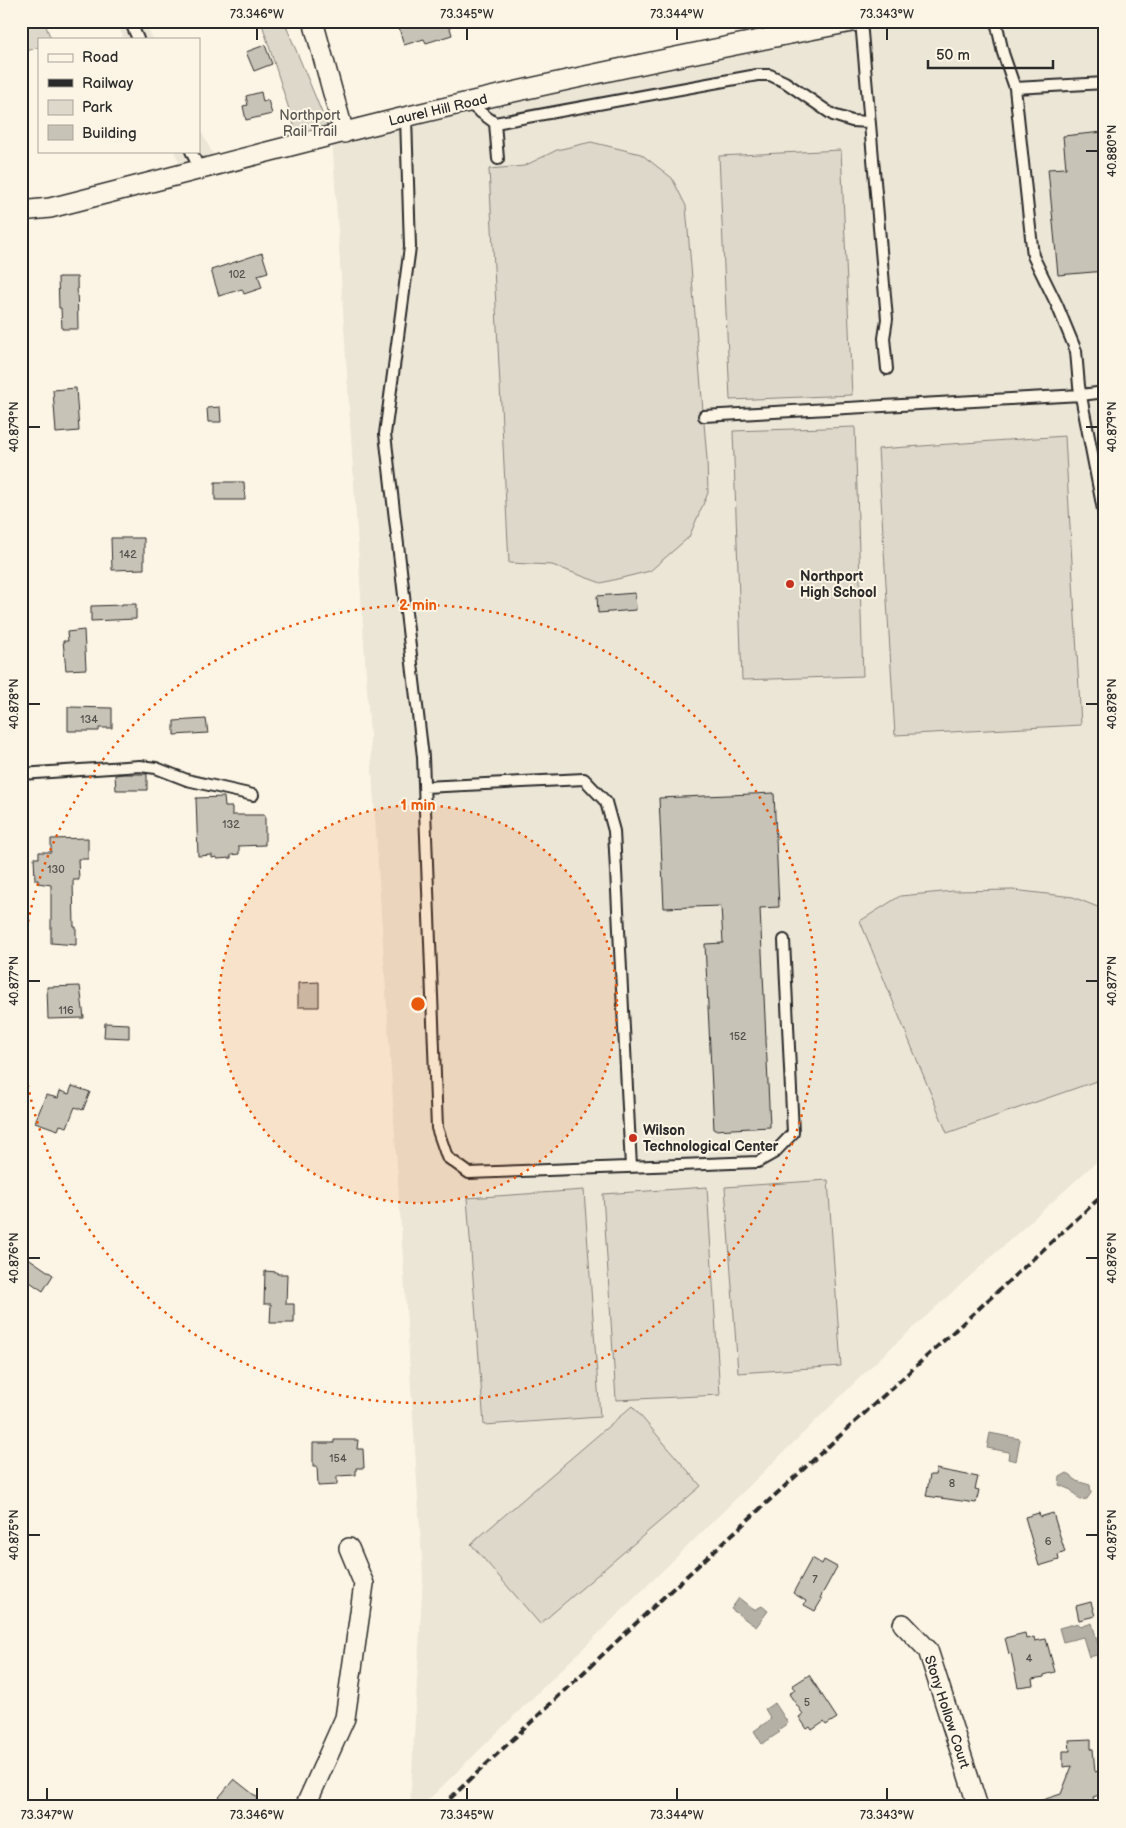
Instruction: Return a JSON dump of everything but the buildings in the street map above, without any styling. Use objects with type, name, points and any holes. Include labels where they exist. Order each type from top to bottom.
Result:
[{"type":"street","points":[[313,21],[344,133]]},
{"type":"street","name":"Laurel Hill Road","points":[[21,211],[50,208],[406,117],[588,76],[774,29],[857,21]]},
{"type":"street","points":[[305,1807],[345,1718],[364,1584],[349,1548]]},
{"type":"street","name":"Stony Hollow Court","points":[[903,1624],[928,1650],[978,1807]]},
{"type":"lane","points":[[130,21],[138,38]]},
{"type":"lane","points":[[861,21],[887,319],[884,338],[887,369]]},
{"type":"lane","points":[[996,21],[1003,53],[1015,88],[1033,256],[1057,304],[1076,351],[1081,394],[1104,517]]},
{"type":"lane","points":[[468,103],[495,123],[757,75],[770,75],[786,82],[833,115],[852,121],[869,122]]},
{"type":"lane","points":[[1015,88],[1105,83]]},
{"type":"lane","points":[[406,117],[410,247],[384,434],[423,757],[436,1120],[447,1157],[469,1173],[758,1162],[774,1153],[793,1133],[784,940]]},
{"type":"lane","points":[[495,123],[498,159]]},
{"type":"lane","points":[[191,152],[200,170]]},
{"type":"lane","points":[[704,416],[1105,392]]},
{"type":"lane","points":[[21,774],[140,766],[156,768],[187,780],[253,795]]},
{"type":"lane","points":[[424,787],[584,778],[606,802],[614,831],[631,1167]]},
{"type":"shaded area","points":[[116,21],[144,21],[152,38],[124,38]]},
{"type":"shaded area","points":[[889,21],[1105,21],[1105,1154],[882,1356],[421,1807],[410,1807],[423,1576],[332,137]]},
{"type":"shaded area","points":[[200,129],[216,160],[181,167],[174,152],[200,152]]},
{"type":"shaded area","points":[[990,1433],[1020,1439],[1016,1461],[1008,1459],[1009,1452],[987,1448]]},
{"type":"shaded area","points":[[1067,1473],[1076,1481],[1090,1485],[1091,1493],[1087,1499],[1080,1500],[1071,1490],[1059,1485],[1060,1477]]},
{"type":"shaded area","points":[[739,1598],[754,1610],[762,1606],[768,1611],[756,1627],[731,1609]]},
{"type":"shaded area","points":[[1078,1623],[1080,1627],[1092,1623],[1101,1654],[1089,1657],[1083,1637],[1063,1642],[1059,1628]]},
{"type":"shaded area","points":[[775,1703],[788,1723],[778,1730],[780,1732],[762,1744],[754,1731],[771,1719],[765,1709]]},
{"type":"green space","points":[[21,21],[44,21],[51,38],[38,38],[38,47],[21,53]]},
{"type":"green space","name":"Northport Rail Trail","points":[[261,21],[284,21],[332,137],[300,144]]},
{"type":"green space","points":[[591,142],[641,154],[672,178],[686,206],[707,459],[708,493],[689,537],[650,571],[601,583],[552,565],[509,563],[489,169],[524,166],[557,150]]},
{"type":"green space","points":[[841,150],[852,395],[730,400],[719,156]]},
{"type":"green space","points":[[855,427],[863,676],[742,680],[733,431]]},
{"type":"green space","points":[[1065,436],[1081,725],[895,735],[878,449]]},
{"type":"green space","points":[[1013,890],[1073,897],[1105,910],[1105,1078],[947,1133],[860,921],[900,896],[953,891]]},
{"type":"green space","points":[[828,1180],[841,1366],[738,1373],[725,1187]]},
{"type":"green space","points":[[707,1187],[720,1395],[616,1400],[603,1194]]},
{"type":"green space","points":[[584,1190],[600,1417],[484,1425],[467,1198]]},
{"type":"green space","points":[[632,1406],[701,1486],[540,1624],[471,1544]]},
{"type":"railway","points":[[441,1807],[667,1594],[1105,1193]]},
{"type":"place","name":"Northport High School","points":[[790,584]]},
{"type":"place","name":"Wilson Technological Center","points":[[633,1138]]}]
